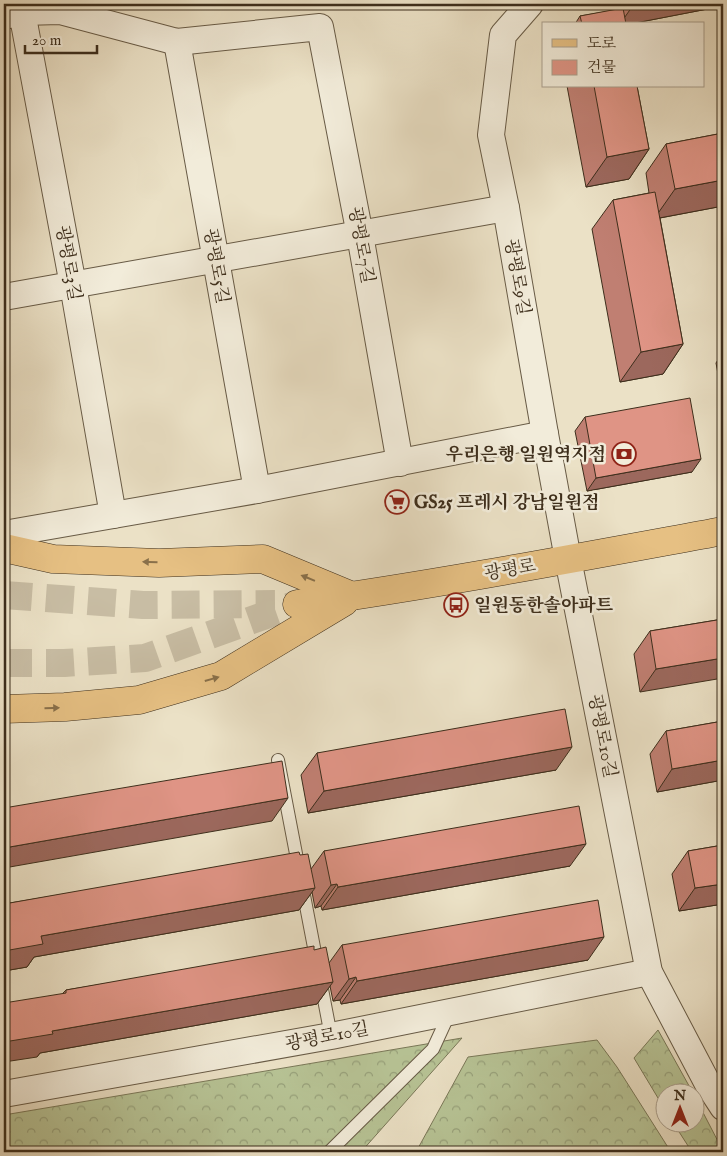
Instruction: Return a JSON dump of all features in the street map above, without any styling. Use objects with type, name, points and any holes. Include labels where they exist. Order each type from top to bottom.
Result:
[{"type":"main road","name":"광평로","points":[[297,604],[353,596],[723,531]]},
{"type":"main road","points":[[4,548],[53,559],[159,563],[263,559],[353,596]]},
{"type":"main road","points":[[4,709],[65,707],[139,700],[221,676],[353,596]]},
{"type":"street","name":"광평로9길","points":[[530,4],[503,35],[491,135],[506,208],[568,559]]},
{"type":"street","points":[[13,14],[60,11],[177,42]]},
{"type":"street","name":"광평로3길","points":[[13,14],[73,285],[113,515]]},
{"type":"street","name":"광평로7길","points":[[177,42],[320,27],[360,235],[400,463]]},
{"type":"street","name":"광평로5길","points":[[177,42],[257,490]]},
{"type":"street","points":[[4,297],[506,208]]},
{"type":"street","points":[[4,534],[257,490],[545,434]]},
{"type":"street","name":"광평로10길","points":[[568,559],[649,972],[708,1084],[723,1107]]},
{"type":"street","name":"광평로10길","points":[[4,1094],[331,1036],[649,972]]},
{"type":"lane","points":[[278,760],[331,1036]]},
{"type":"lane","points":[[329,1152],[432,1049],[450,1012]]},
{"type":"green space","points":[[178,4],[266,4],[248,7]]},
{"type":"green space","points":[[658,1030],[688,1084],[654,1084],[654,1091],[634,1058]]},
{"type":"green space","points":[[462,1038],[361,1152],[4,1152],[4,1115]]},
{"type":"green space","points":[[597,1040],[617,1067],[654,1125],[654,1134],[660,1134],[671,1152],[416,1152],[468,1057]]},
{"type":"green space","points":[[704,1114],[723,1152],[692,1152],[680,1134],[704,1134]]},
{"type":"building","points":[[623,8],[626,22],[582,22],[580,16]]},
{"type":"building","points":[[594,88],[637,88],[649,149],[607,157]]},
{"type":"building","points":[[723,133],[723,180],[675,189],[666,144]]},
{"type":"building","points":[[655,192],[683,344],[641,352],[613,200]]},
{"type":"building","points":[[690,398],[701,459],[596,478],[585,417]]},
{"type":"building","points":[[723,619],[723,658],[656,669],[650,631]]},
{"type":"building","points":[[565,709],[572,747],[324,791],[317,753]]},
{"type":"building","points":[[723,721],[723,760],[672,769],[666,731]]},
{"type":"building","points":[[282,761],[288,798],[4,848],[4,808]]},
{"type":"building","points":[[579,806],[586,844],[338,887],[337,884],[331,885],[324,851]]},
{"type":"building","points":[[723,845],[723,884],[695,888],[688,851]]},
{"type":"building","points":[[299,852],[300,855],[308,854],[315,888],[41,936],[43,944],[4,951],[4,904]]},
{"type":"building","points":[[598,900],[604,937],[357,981],[356,977],[349,979],[342,945]]},
{"type":"building","points":[[314,946],[314,950],[326,947],[333,982],[52,1031],[53,1034],[4,1042],[4,1003],[66,993],[66,990]]},
{"type":"tunnel","points":[[4,595],[143,605],[275,604]]},
{"type":"tunnel","points":[[4,663],[64,663],[145,658],[297,604]]},
{"type":"place","name":"우리은행 일원역지점","points":[[624,454]]},
{"type":"place","name":"GS25 프레시 강남일원점","points":[[397,502]]},
{"type":"place","name":"일원동한솔아파트","points":[[456,605]]}]
